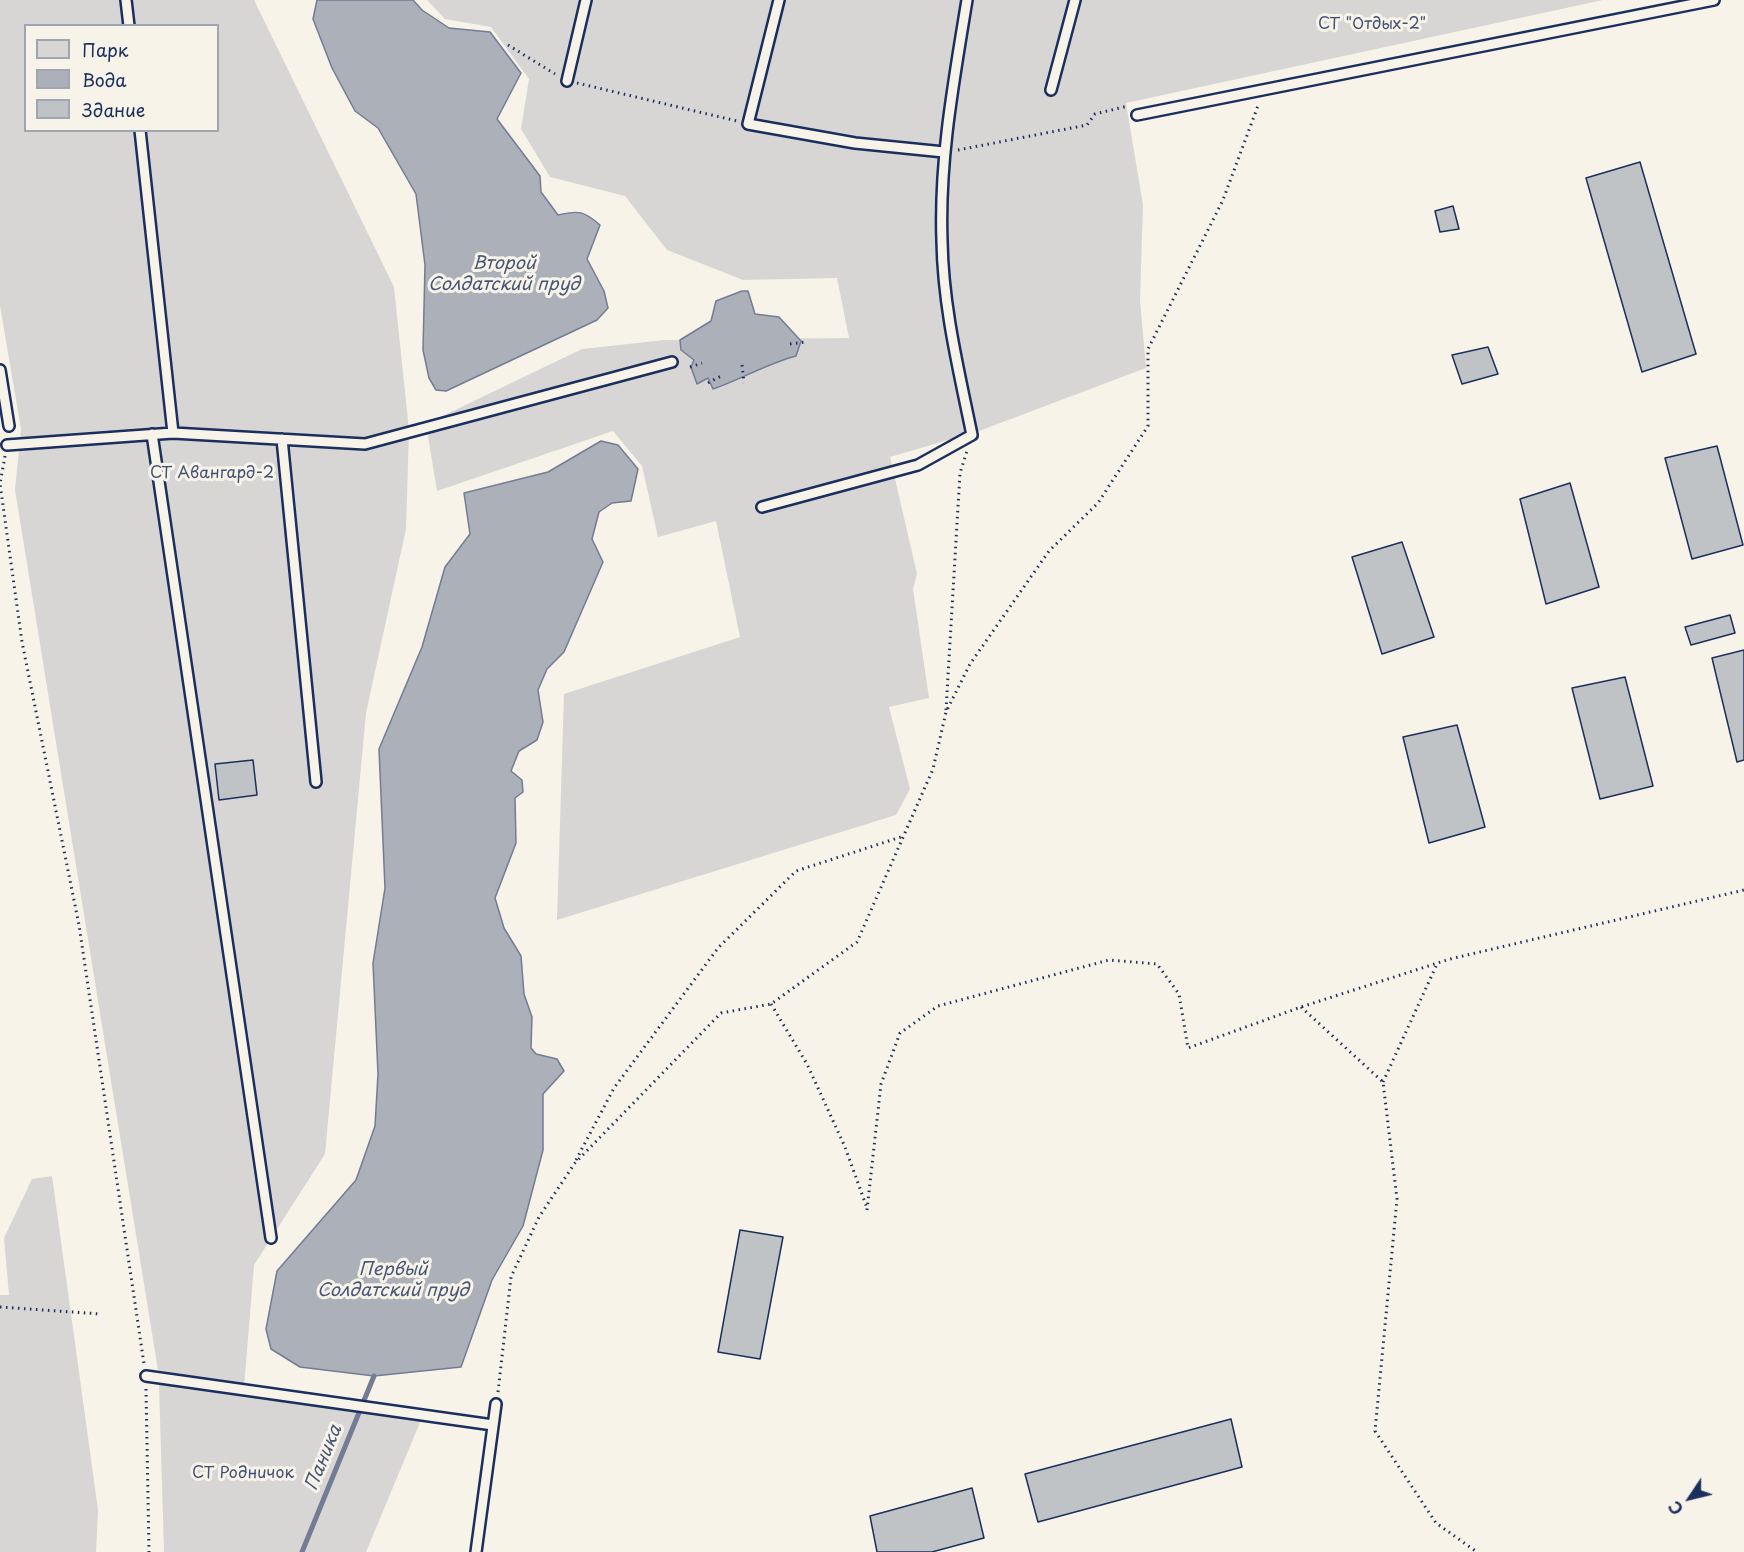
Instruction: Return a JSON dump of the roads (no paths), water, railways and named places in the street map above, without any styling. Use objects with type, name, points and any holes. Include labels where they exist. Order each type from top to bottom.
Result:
[{"type":"lane","points":[[126,0],[129,24]]},
{"type":"lane","points":[[567,81],[586,0]]},
{"type":"lane","points":[[778,0],[748,124],[855,143],[944,152]]},
{"type":"lane","points":[[762,507],[918,465],[972,435],[946,301],[941,240],[944,152],[967,0]]},
{"type":"lane","points":[[1051,90],[1075,0]]},
{"type":"lane","points":[[1137,115],[1714,0]]},
{"type":"lane","points":[[140,132],[173,433]]},
{"type":"lane","points":[[7,445],[173,433],[365,444],[672,362]]},
{"type":"lane","points":[[0,370],[9,426]]},
{"type":"lane","points":[[152,434],[271,1238]]},
{"type":"lane","points":[[282,439],[316,782]]},
{"type":"lane","points":[[146,1376],[493,1425]]},
{"type":"lane","points":[[476,1552],[496,1404]]},
{"type":"water","name":"Второй Солдатский пруд","points":[[317,0],[413,0],[422,10],[449,28],[490,32],[521,73],[497,119],[540,176],[541,192],[558,215],[571,212],[581,213],[600,225],[587,259],[604,291],[608,308],[597,320],[446,391],[436,390],[429,378],[423,350],[425,265],[416,194],[378,128],[355,111],[332,68],[313,19]]},
{"type":"water","points":[[748,291],[755,314],[779,317],[801,341],[796,356],[713,389],[708,378],[697,384],[691,367],[694,360],[681,350],[680,340],[711,321],[716,301]]},
{"type":"water","name":"Первый Солдатский пруд","points":[[601,441],[618,445],[638,469],[631,501],[612,503],[599,512],[592,539],[603,562],[564,652],[547,669],[538,690],[543,722],[537,740],[519,751],[511,771],[522,780],[523,792],[515,798],[516,843],[495,898],[504,928],[521,956],[524,994],[532,1017],[531,1048],[536,1054],[557,1059],[564,1071],[543,1094],[543,1150],[523,1226],[492,1280],[461,1367],[374,1376],[300,1367],[271,1349],[266,1329],[277,1271],[356,1180],[375,1126],[378,1074],[373,963],[385,888],[379,749],[422,647],[445,567],[470,534],[464,493],[548,472]]},
{"type":"waterway","name":"Паника","points":[[302,1552],[374,1376]]},
{"type":"park label","name":"СТ \"Отдых-2\"","points":[[1372,25]]},
{"type":"park label","name":"СТ Авангард-2","points":[[212,474]]},
{"type":"park label","name":"СТ Родничок","points":[[243,1474]]}]
